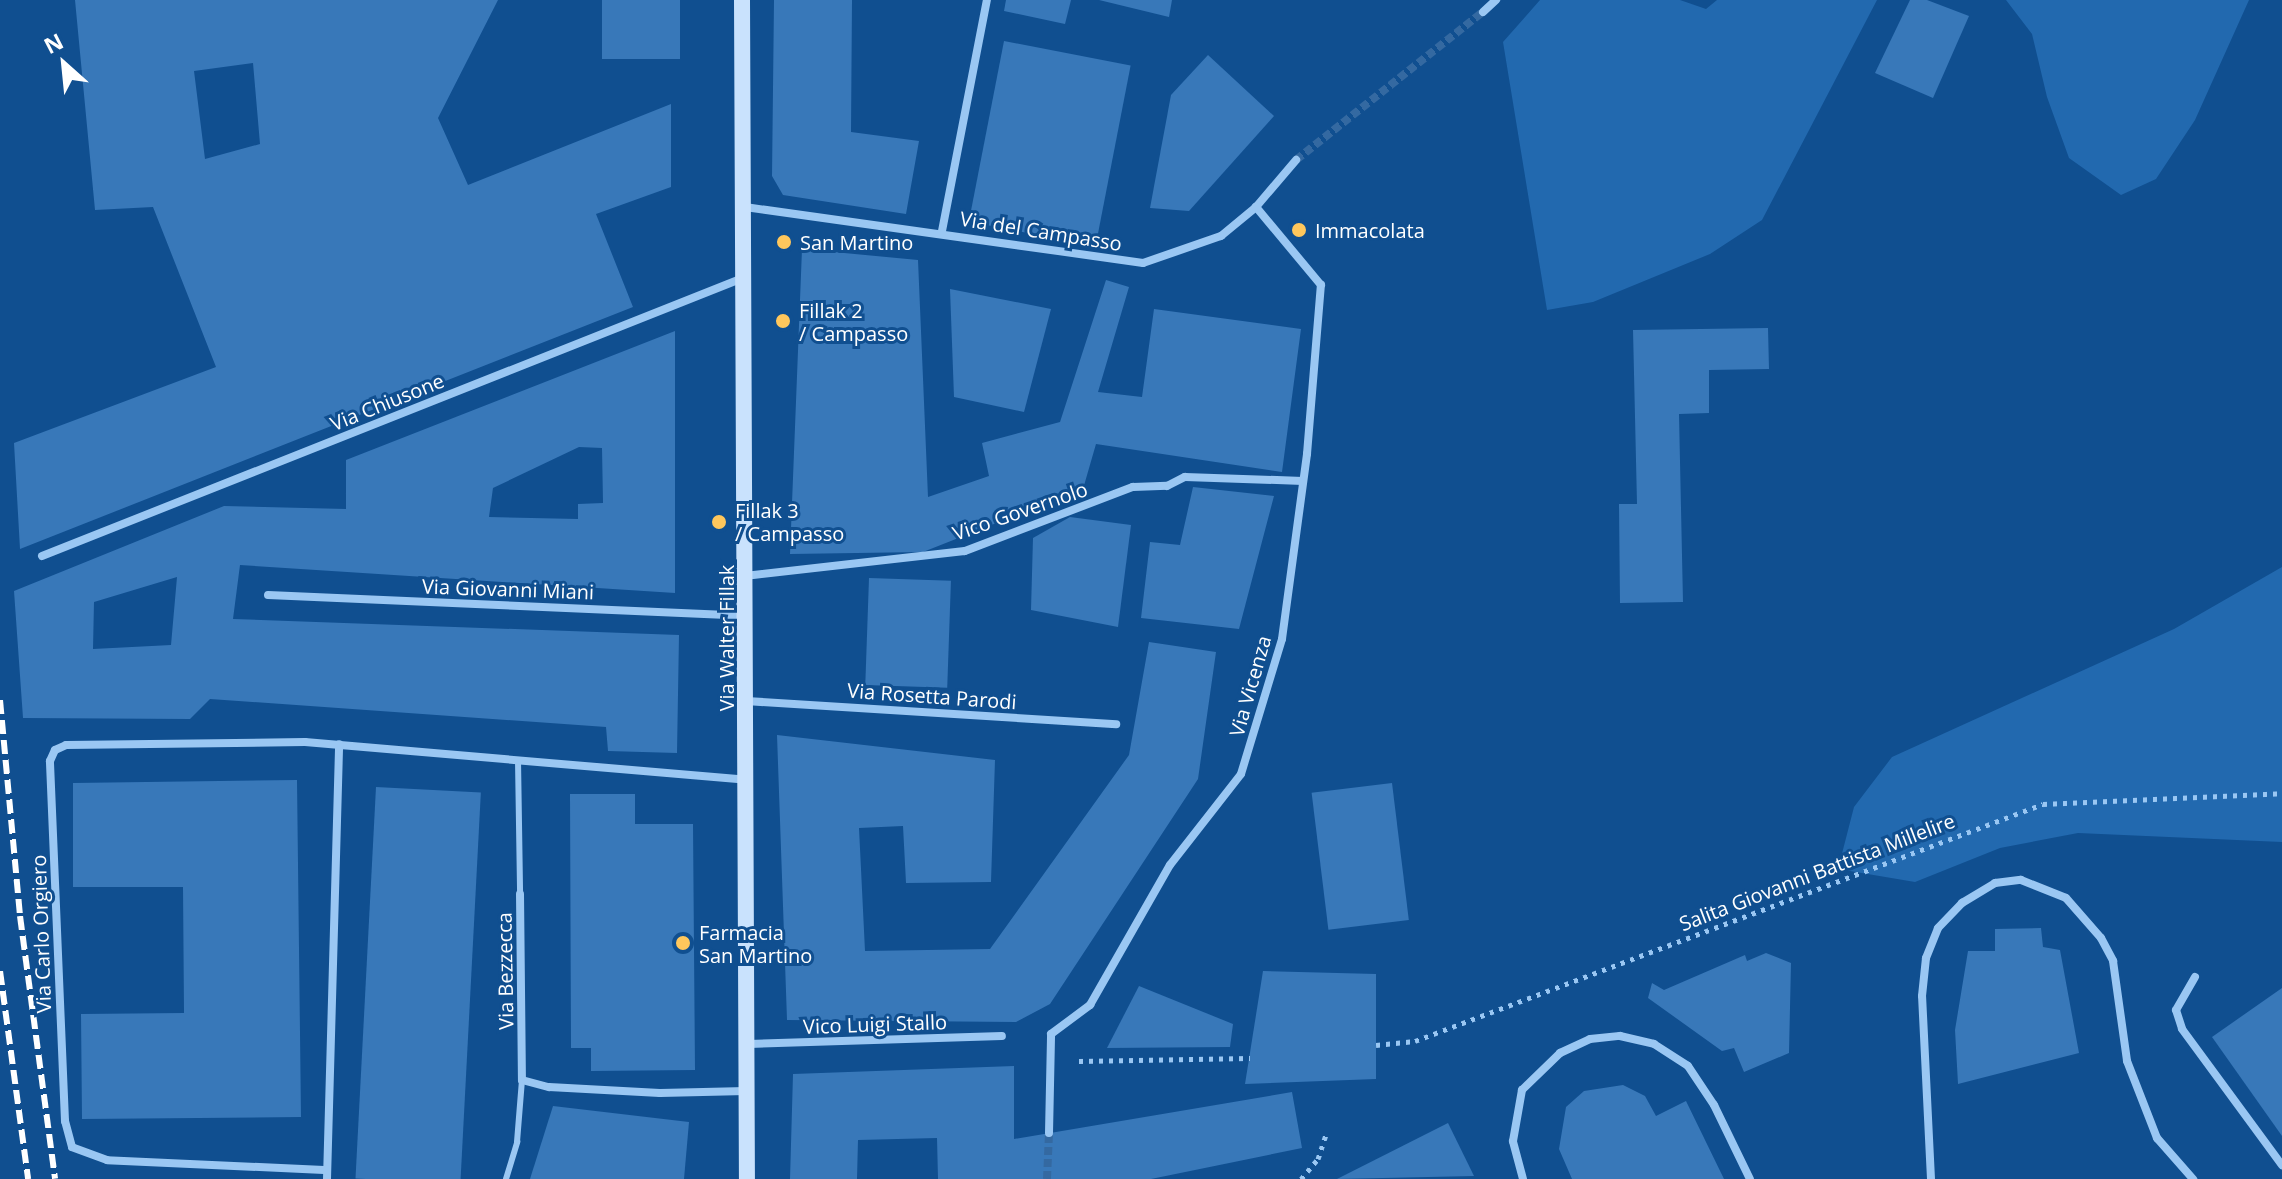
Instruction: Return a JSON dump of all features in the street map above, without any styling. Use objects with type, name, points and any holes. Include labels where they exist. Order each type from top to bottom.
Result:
[{"type":"main road","name":"Via Walter Fillak","points":[[742,0],[749,1044],[747,1179]]},
{"type":"street","points":[[942,231],[987,0]]},
{"type":"street","points":[[1483,12],[1496,0]]},
{"type":"street","name":"Via del Campasso","points":[[745,207],[942,231],[1143,263],[1221,236],[1256,207],[1296,160]]},
{"type":"street","name":"Via Vicenza","points":[[1049,1133],[1051,1034],[1090,1005],[1170,865],[1241,774],[1282,639],[1303,481],[1321,285],[1256,207]]},
{"type":"street","name":"Via Chiusone","points":[[42,556],[743,278]]},
{"type":"street","name":"Vico Governolo","points":[[745,576],[965,551],[1133,487],[1167,486],[1185,477],[1303,481]]},
{"type":"street","name":"Via Giovanni Miani","points":[[268,595],[746,616]]},
{"type":"street","name":"Via Rosetta Parodi","points":[[746,701],[1116,724]]},
{"type":"street","name":"Via Carlo Orgiero","points":[[339,744],[340,839],[326,1175],[107,1160],[72,1147],[65,1121],[50,761],[55,750],[66,745],[339,744],[747,780]]},
{"type":"street","points":[[1931,1179],[1922,996],[1926,958],[1938,928],[1962,903],[1995,883],[2021,880],[2066,898],[2101,938],[2113,961],[2127,1061],[2157,1138],[2193,1179]]},
{"type":"street","name":"Via Bezzecca","points":[[520,894],[522,1080]]},
{"type":"street","points":[[2195,977],[2176,1010],[2182,1029],[2282,1165]]},
{"type":"street","name":"Vico Luigi Stallo","points":[[749,1044],[1002,1036]]},
{"type":"street","points":[[1523,1179],[1513,1141],[1522,1090],[1560,1053],[1590,1039],[1620,1036],[1654,1044],[1688,1066],[1714,1105],[1750,1179]]},
{"type":"street","points":[[522,1080],[549,1087],[660,1093],[749,1091]]},
{"type":"lane","name":"Via Bezzecca","points":[[518,760],[520,894]]},
{"type":"lane","name":"Via Bezzecca","points":[[506,1179],[517,1142],[522,1080]]},
{"type":"path","name":"Salita Giovanni Battista Millelire","points":[[1376,1045],[1415,1041],[2043,804],[2282,793]]},
{"type":"path","points":[[1051,1061],[1250,1058]]},
{"type":"path","points":[[1301,1179],[1318,1159],[1326,1135]]},
{"type":"shaded area","points":[[1540,0],[1680,0],[1706,9],[1717,0],[1877,0],[1762,220],[1710,254],[1593,302],[1547,310],[1503,42]]},
{"type":"shaded area","points":[[2006,0],[2249,0],[2195,120],[2156,179],[2121,195],[2069,158],[2047,97],[2032,34]]},
{"type":"shaded area","points":[[2282,567],[2282,842],[2078,833],[2000,848],[1915,882],[1838,869],[1854,807],[1892,757],[2174,629]]},
{"type":"building","points":[[75,0],[498,0],[438,118],[468,185],[671,104],[671,187],[596,214],[633,307],[20,549],[14,443],[216,367],[153,207],[95,210]],"holes":[[[253,63],[260,144],[205,159],[194,71]]]},
{"type":"building","points":[[602,0],[680,0],[680,59],[602,59]]},
{"type":"building","points":[[774,0],[852,0],[851,132],[919,141],[906,214],[783,195],[772,176]]},
{"type":"building","points":[[1006,0],[1071,0],[1065,24],[1004,11]]},
{"type":"building","points":[[1099,0],[1172,0],[1169,17]]},
{"type":"building","points":[[1910,0],[1927,0],[1969,16],[1933,98],[1875,73]]},
{"type":"building","points":[[1004,41],[1131,66],[1096,246],[969,222]]},
{"type":"building","points":[[1208,55],[1274,116],[1189,211],[1150,208],[1171,95]]},
{"type":"building","points":[[802,249],[918,260],[928,497],[989,476],[982,443],[1060,422],[1106,280],[1129,287],[1098,392],[1142,397],[1154,309],[1301,329],[1282,472],[1096,444],[1083,489],[923,552],[790,554]]},
{"type":"building","points":[[950,289],[1051,309],[1024,412],[954,397]]},
{"type":"building","points":[[1768,328],[1769,369],[1709,370],[1709,413],[1679,414],[1683,602],[1620,603],[1619,504],[1637,504],[1633,330]]},
{"type":"building","points":[[675,331],[675,593],[240,565],[233,619],[679,635],[677,753],[608,751],[606,727],[210,699],[190,719],[23,718],[14,591],[224,506],[346,509],[346,460]],"holes":[[[579,447],[602,448],[603,503],[578,504],[578,519],[489,517],[493,488]],[[177,577],[171,645],[93,649],[94,602]]]},
{"type":"building","points":[[1193,487],[1274,496],[1239,629],[1141,618],[1150,542],[1180,545]]},
{"type":"building","points":[[1070,517],[1131,525],[1118,627],[1031,610],[1033,538]]},
{"type":"building","points":[[869,578],[951,581],[947,688],[865,685]]},
{"type":"building","points":[[1149,642],[1216,652],[1198,779],[1050,1004],[1016,1022],[787,1020],[777,735],[995,760],[991,882],[906,883],[903,826],[859,828],[865,951],[990,949],[1129,755]]},
{"type":"building","points":[[297,780],[301,1117],[82,1119],[81,1014],[184,1013],[183,887],[73,887],[73,783]]},
{"type":"building","points":[[1392,783],[1409,920],[1328,930],[1312,793]]},
{"type":"building","points":[[376,787],[481,792],[461,1179],[355,1178]]},
{"type":"building","points":[[570,794],[635,794],[635,824],[693,824],[695,1070],[591,1071],[591,1048],[571,1048]]},
{"type":"building","points":[[2041,928],[2043,947],[2060,950],[2079,1053],[1958,1084],[1955,1030],[1968,951],[1995,951],[1995,929]]},
{"type":"building","points":[[1766,953],[1791,963],[1789,1053],[1744,1072],[1734,1048],[1722,1051],[1648,998],[1652,983],[1664,990],[1745,955],[1747,961]]},
{"type":"building","points":[[1263,971],[1376,974],[1376,1079],[1245,1084]]},
{"type":"building","points":[[1139,986],[1233,1024],[1230,1047],[1107,1048]]},
{"type":"building","points":[[2282,988],[2282,1136],[2212,1037]]},
{"type":"building","points":[[1014,1066],[1014,1139],[1292,1092],[1302,1148],[1151,1179],[938,1179],[937,1138],[858,1140],[857,1179],[790,1179],[793,1074]]},
{"type":"building","points":[[1623,1085],[1645,1096],[1656,1116],[1686,1101],[1724,1179],[1572,1179],[1559,1149],[1566,1107],[1584,1091]]},
{"type":"building","points":[[553,1106],[689,1122],[684,1179],[530,1179]]},
{"type":"building","points":[[1448,1123],[1474,1176],[1337,1179]]},
{"type":"tunnel","points":[[1296,160],[1483,12]]},
{"type":"tunnel","points":[[1047,1179],[1049,1133]]},
{"type":"railway","points":[[0,700],[20,916],[55,1179]]},
{"type":"railway","points":[[0,971],[28,1179]]},
{"type":"place","name":"Immacolata","points":[[1299,230]]},
{"type":"place","name":"San Martino","points":[[784,242]]},
{"type":"place","name":"Fillak 2 / Campasso","points":[[783,321]]},
{"type":"place","name":"Fillak 3 / Campasso","points":[[719,522]]},
{"type":"place","name":"Farmacia San Martino","points":[[683,943]]}]
